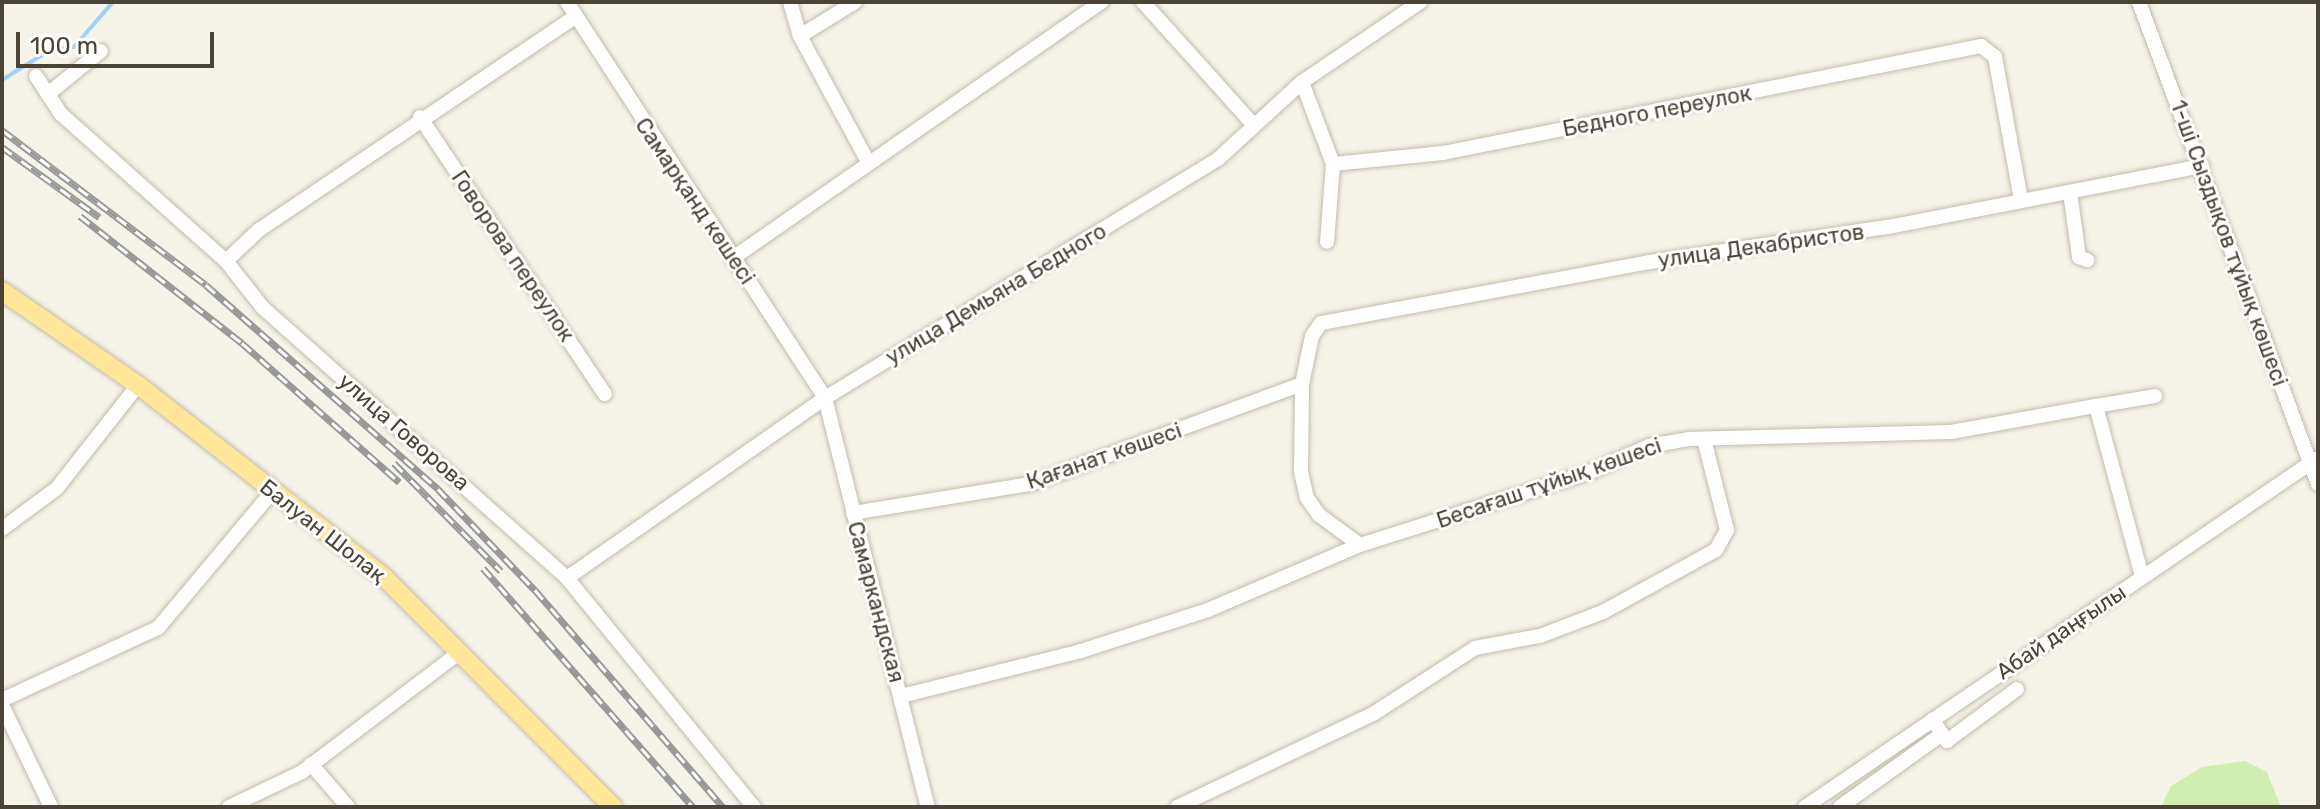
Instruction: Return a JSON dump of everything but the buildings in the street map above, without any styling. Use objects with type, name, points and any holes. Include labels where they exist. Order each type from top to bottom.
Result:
[{"type":"main road","name":"Балуан Шолақ","points":[[2,291],[138,385],[385,578],[613,807]]},
{"type":"street","name":"Самарқанд көшесі","points":[[567,2],[825,398]]},
{"type":"street","points":[[790,2],[800,36],[868,162]]},
{"type":"street","points":[[800,36],[855,2]]},
{"type":"street","points":[[733,258],[1102,2]]},
{"type":"street","points":[[1143,2],[1253,124]]},
{"type":"street","name":"улица Демьяна Бедного","points":[[567,578],[825,398],[1218,159],[1302,82],[1420,2]]},
{"type":"street","name":"1-ші Сыздықов тұйық көшесі","points":[[2139,2],[2314,460],[2318,484]]},
{"type":"street","points":[[226,261],[259,230],[420,117],[576,16]]},
{"type":"street","name":"Бедного переулок","points":[[1333,164],[1457,151],[1981,46],[1995,57],[2021,200]]},
{"type":"street","points":[[48,94],[101,51]]},
{"type":"street","name":"улица Говорова","points":[[36,76],[61,114],[226,261],[263,308],[567,578],[754,807]]},
{"type":"street","points":[[1302,82],[1333,164],[1327,242]]},
{"type":"street","name":"Говорова переулок","points":[[420,117],[605,394]]},
{"type":"street","name":"улица Декабристов","points":[[1302,384],[1312,336],[1321,323],[2070,192],[2202,166]]},
{"type":"street","points":[[2070,192],[2079,257],[2087,260]]},
{"type":"street","points":[[1302,384],[1299,444],[1307,498],[1319,515],[1360,545]]},
{"type":"street","name":"Қағанат көшесі","points":[[853,513],[1030,484],[1302,384]]},
{"type":"street","points":[[2,529],[57,488],[138,385]]},
{"type":"street","name":"Бесағаш тұйық көшесі","points":[[901,696],[1081,651],[1208,610],[1360,545],[1590,472],[1649,446],[1704,439],[1951,432],[2155,396]]},
{"type":"street","name":"Самаркандская","points":[[825,398],[928,807]]},
{"type":"street","points":[[2096,406],[2142,576]]},
{"type":"street","points":[[1177,807],[1373,714],[1475,648],[1540,636],[1603,612],[1716,550],[1727,530],[1704,439]]},
{"type":"street","name":"Абай даңғылы","points":[[1805,807],[2314,460]]},
{"type":"street","points":[[51,807],[2,702],[158,628],[274,490]]},
{"type":"street","points":[[229,807],[311,764],[460,652]]},
{"type":"street","points":[[1933,720],[1947,741],[2017,689]]},
{"type":"street","points":[[1840,807],[1942,734]]},
{"type":"street","points":[[311,764],[348,807]]},
{"type":"green space","points":[[2245,761],[2267,772],[2281,807],[2161,807],[2171,786],[2202,767]]},
{"type":"waterway","points":[[2,80],[50,50],[74,47],[113,2]]},
{"type":"railway","points":[[2,130],[206,285],[438,489],[535,590],[723,807]]},
{"type":"railway","points":[[2,147],[99,217]]},
{"type":"railway","points":[[80,216],[242,343],[399,482]]},
{"type":"railway","points":[[394,463],[501,571]]},
{"type":"railway","points":[[483,568],[693,807]]}]
